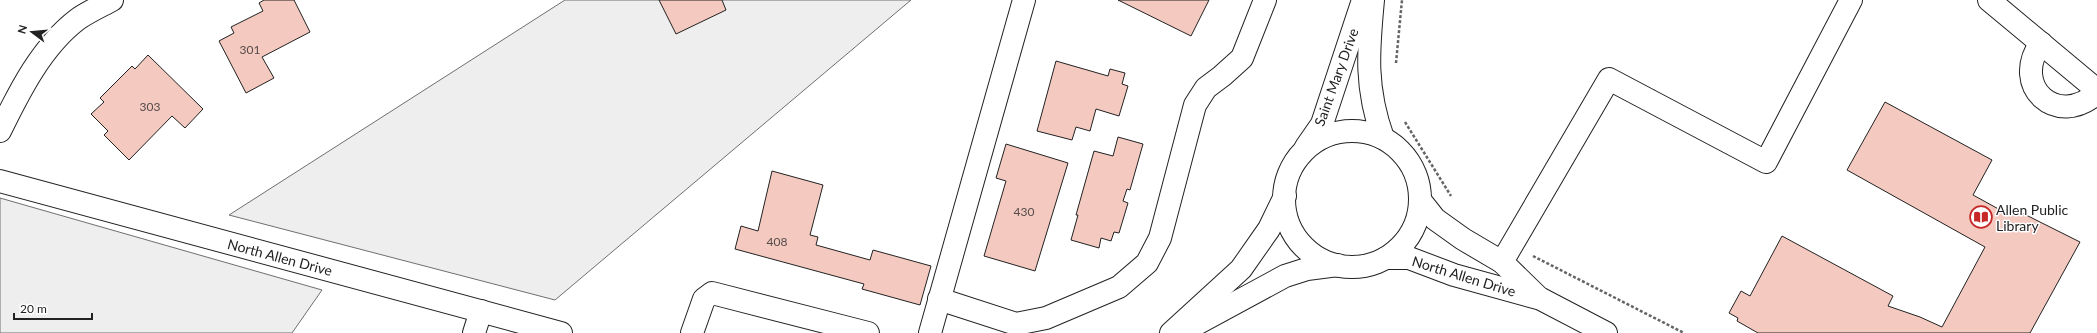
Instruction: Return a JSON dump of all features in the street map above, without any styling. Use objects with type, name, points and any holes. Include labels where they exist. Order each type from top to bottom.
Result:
[{"type":"street","points":[[930,333],[1024,0]]},
{"type":"street","points":[[939,299],[1016,324],[1046,318],[1119,287],[1147,263],[1160,238],[1195,105],[1206,88],[1242,58],[1264,0]]},
{"type":"street","name":"Saint Mary Drive","points":[[1304,151],[1322,124],[1363,0]]},
{"type":"street","name":"Saint Mary Drive","points":[[1373,0],[1369,41],[1369,80],[1375,116],[1383,138]]},
{"type":"street","points":[[1507,254],[1609,79],[1766,162],[1851,0]]},
{"type":"street","points":[[1989,0],[2041,43],[2097,92],[2080,106],[2068,107],[2053,104],[2042,98],[2035,88],[2030,74],[2033,54],[2041,43]]},
{"type":"street","points":[[0,131],[24,84],[47,50],[78,20],[100,2]]},
{"type":"street","points":[[1341,131],[1363,131],[1383,138],[1399,148],[1411,163],[1418,181],[1420,200],[1418,217],[1411,234],[1400,247],[1386,258],[1371,264],[1354,267],[1338,265],[1320,259],[1301,242],[1294,232],[1286,215],[1285,196],[1288,180],[1294,164],[1304,151],[1321,138],[1341,131]]},
{"type":"street","name":"North Allen Drive","points":[[0,181],[561,333]]},
{"type":"street","points":[[1171,333],[1241,269],[1269,229],[1285,196]]},
{"type":"street","name":"North Allen Drive","points":[[1420,200],[1435,219],[1447,228],[1507,254],[1541,299]]},
{"type":"street","name":"North Allen Drive","points":[[1386,258],[1409,258],[1454,275],[1541,299],[1595,330]]},
{"type":"street","points":[[1177,333],[1202,322],[1285,276],[1307,269],[1338,265]]},
{"type":"street","points":[[692,333],[704,299],[712,294],[868,333]]},
{"type":"street","points":[[474,333],[481,311]]},
{"type":"path","points":[[1396,68],[1402,0]]},
{"type":"path","points":[[1402,117],[1452,199]]},
{"type":"path","points":[[1507,254],[1684,333]]},
{"type":"shaded area","points":[[565,0],[911,0],[555,300],[229,215]]},
{"type":"shaded area","points":[[0,198],[322,290],[292,333],[0,333]]},
{"type":"building","points":[[264,0],[294,0],[310,32],[262,57],[274,78],[246,93],[219,41],[234,33],[231,27],[263,11],[259,3]]},
{"type":"building","points":[[659,0],[722,0],[726,10],[676,34]]},
{"type":"building","points":[[1118,0],[1209,0],[1191,36]]},
{"type":"building","points":[[148,55],[203,109],[185,128],[172,116],[129,160],[104,135],[108,131],[91,114],[104,102],[100,98],[132,66],[135,69]]},
{"type":"building","points":[[1056,61],[1108,76],[1110,69],[1125,73],[1122,84],[1128,86],[1119,116],[1096,109],[1090,131],[1076,127],[1072,140],[1037,131]]},
{"type":"building","name":"Allen Public Library","points":[[1885,102],[1992,160],[1973,195],[2004,212],[2008,206],[2080,242],[2030,333],[1758,333],[1737,321],[1738,318],[1729,313],[1741,291],[1750,296],[1782,236],[1893,296],[1888,306],[1920,317],[1942,327],[1985,247],[1847,170]]},
{"type":"building","points":[[1118,137],[1143,144],[1130,190],[1127,189],[1123,201],[1128,203],[1119,233],[1114,232],[1111,241],[1101,238],[1099,248],[1071,240],[1078,215],[1076,215],[1094,151],[1113,156]]},
{"type":"building","points":[[1006,144],[1068,163],[1035,271],[984,256],[1006,181],[996,178]]},
{"type":"building","points":[[772,171],[823,185],[810,235],[818,237],[816,245],[870,260],[873,250],[931,266],[920,305],[862,289],[864,284],[735,249],[741,226],[758,231]]},
{"type":"place","name":"Allen Public Library","points":[[1981,217]]}]
